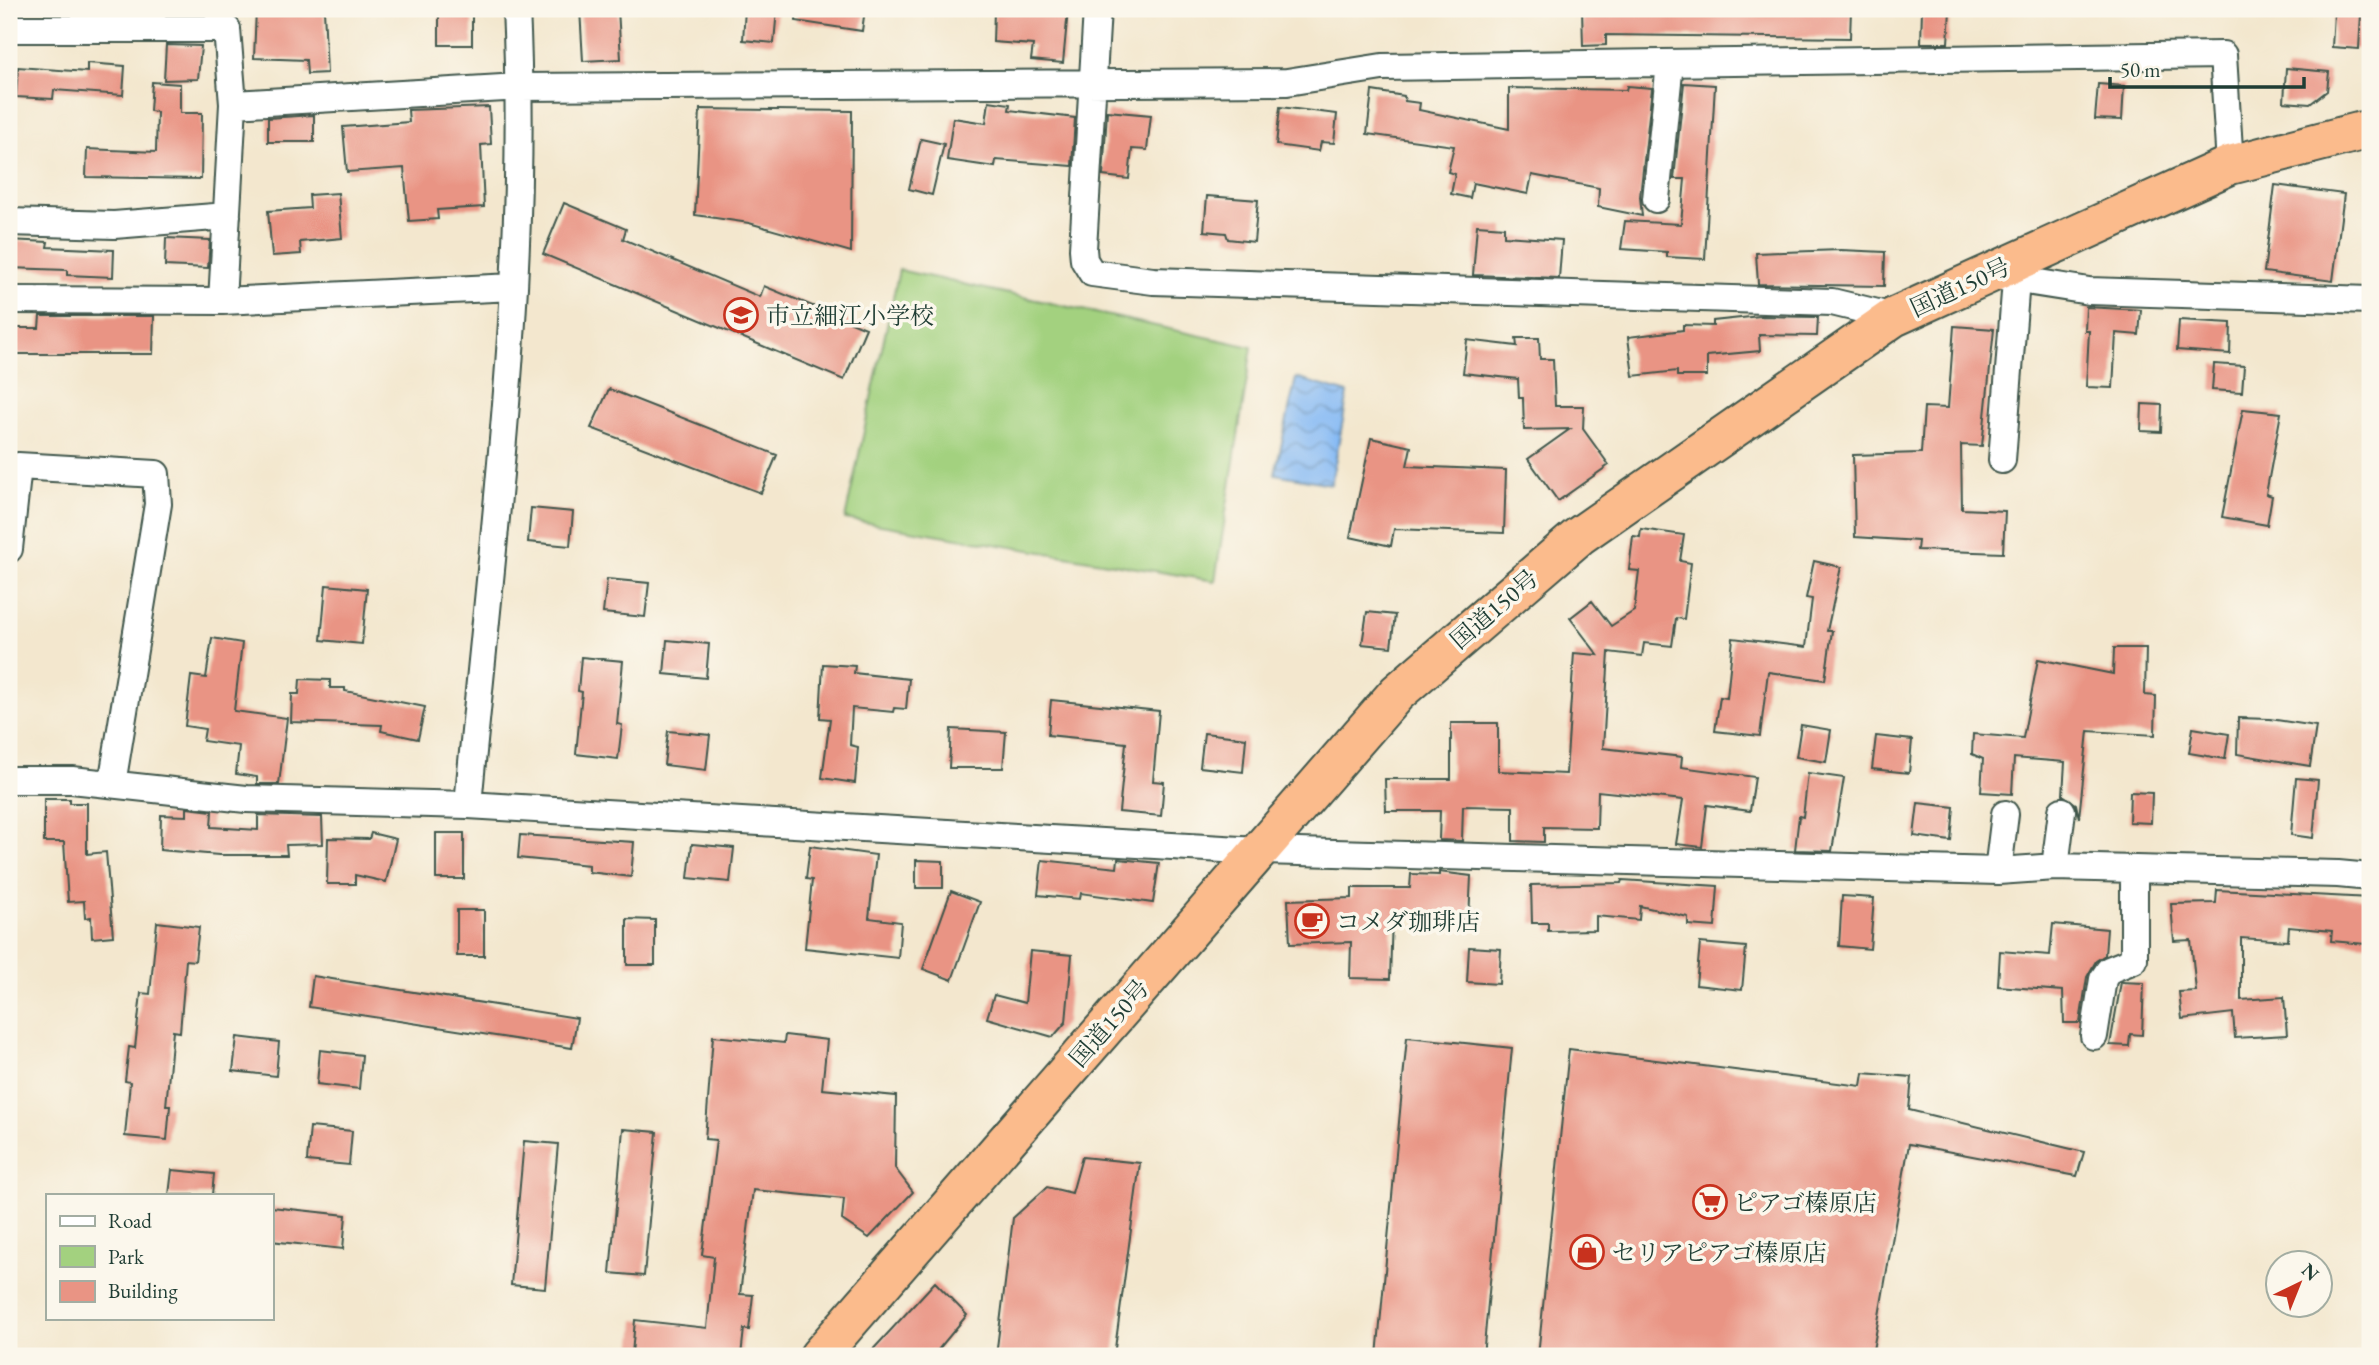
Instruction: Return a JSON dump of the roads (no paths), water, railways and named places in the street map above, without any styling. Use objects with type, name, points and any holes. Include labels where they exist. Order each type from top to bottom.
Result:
[{"type":"highway","name":"国道150号","points":[[819,1356],[845,1342],[1258,850],[1397,693],[1579,536],[1894,317],[2001,277],[2230,165],[2370,129]]},
{"type":"street","points":[[468,805],[514,286],[520,87],[516,9]]},
{"type":"street","points":[[1097,9],[1090,85],[1083,249],[1088,270],[1098,275],[1153,281],[1832,302],[1894,317]]},
{"type":"street","points":[[9,29],[227,29],[233,104],[222,301]]},
{"type":"street","points":[[233,104],[520,87],[1286,82],[1382,67],[2222,55],[2230,165]]},
{"type":"street","points":[[1656,199],[1670,63]]},
{"type":"street","points":[[9,222],[114,225],[227,216]]},
{"type":"street","points":[[2002,460],[2001,277],[2089,291],[2370,300]]},
{"type":"street","points":[[9,300],[222,301],[514,286]]},
{"type":"street","points":[[9,549],[18,466],[156,474],[158,504],[112,784]]},
{"type":"street","points":[[9,780],[72,780],[246,799],[468,805],[1258,850],[1998,871],[2055,867],[2370,877]]},
{"type":"street","points":[[2055,867],[2062,811]]},
{"type":"street","points":[[1998,871],[2005,814]]},
{"type":"street","points":[[2094,1035],[2103,979],[2109,970],[2134,960],[2134,869]]},
{"type":"water","points":[[1296,378],[1348,393],[1331,484],[1275,474]]},
{"type":"place","name":"市立細江小学校","points":[[741,315]]},
{"type":"place","name":"コメダ珈琲店","points":[[1312,921]]},
{"type":"place","name":"ピアゴ榛原店","points":[[1710,1202]]},
{"type":"place","name":"セリアピアゴ榛原店","points":[[1587,1252]]}]
